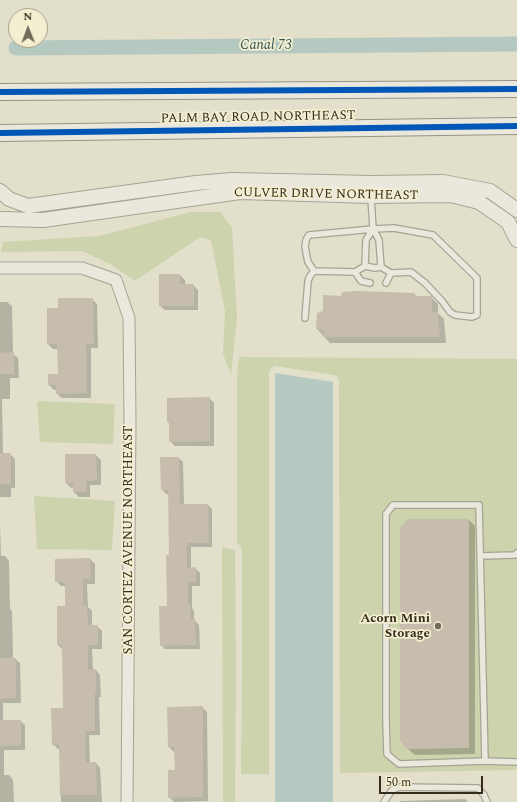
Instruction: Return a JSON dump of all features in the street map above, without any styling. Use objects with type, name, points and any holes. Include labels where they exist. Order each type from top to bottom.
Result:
[{"type":"main road","name":"PALM BAY ROAD NORTHEAST","points":[[0,92],[517,89]]},
{"type":"main road","name":"PALM BAY ROAD NORTHEAST","points":[[0,133],[517,126]]},
{"type":"street","name":"CULVER DRIVE NORTHEAST","points":[[0,191],[9,199],[28,206],[196,183],[232,180],[451,195],[479,202],[508,222],[517,240]]},
{"type":"street","name":"CULVER DRIVE NORTHEAST","points":[[0,219],[44,220],[240,192],[371,189],[443,182],[490,190],[517,210]]},
{"type":"street","name":"SAN CORTEZ AVENUE NORTHEAST","points":[[0,268],[82,268],[116,280],[128,318],[130,430],[127,802]]},
{"type":"lane","points":[[371,189],[373,228],[379,240],[381,267]]},
{"type":"lane","points":[[365,266],[366,240],[373,228]]},
{"type":"lane","points":[[373,228],[394,228],[433,235],[476,278],[477,315],[472,317],[456,315],[450,312],[425,283],[411,272],[391,272],[381,267],[375,268],[365,266],[355,272],[314,271],[308,262],[306,254],[306,240],[309,235],[373,228]]},
{"type":"lane","points":[[305,318],[308,281],[314,271]]},
{"type":"lane","points":[[355,272],[361,281],[370,283]]},
{"type":"lane","points":[[386,283],[391,272]]},
{"type":"lane","points":[[484,762],[479,505],[394,505],[386,514],[387,754],[399,764],[517,762]]},
{"type":"lane","points":[[481,556],[516,555]]},
{"type":"lane","points":[[384,802],[392,790],[400,787],[478,788],[484,795],[487,802]]},
{"type":"green space","points":[[191,212],[220,212],[232,228],[237,318],[231,375],[223,354],[225,311],[211,240],[200,237],[135,281],[112,265],[82,251],[1,252],[3,242],[99,236]]},
{"type":"green space","points":[[239,357],[517,359],[517,770],[340,773],[339,380],[337,376],[334,375],[276,366],[271,368],[269,373],[269,774],[241,774],[242,550],[240,545],[237,543],[237,376]]},
{"type":"green space","points":[[37,401],[115,404],[113,444],[40,442]]},
{"type":"green space","points":[[34,496],[115,501],[112,550],[37,549]]},
{"type":"green space","points":[[222,547],[235,550],[235,802],[223,802]]},
{"type":"shaded area","points":[[275,373],[333,382],[333,802],[275,802]]},
{"type":"building","points":[[159,274],[180,274],[180,284],[194,284],[194,306],[159,306]]},
{"type":"building","points":[[357,291],[415,293],[414,296],[431,296],[432,312],[438,312],[440,337],[323,337],[324,331],[316,329],[317,313],[323,311],[323,295],[341,296],[342,292]]},
{"type":"building","points":[[58,298],[93,298],[94,344],[86,344],[87,393],[56,394],[56,385],[48,385],[48,374],[58,374],[57,344],[47,344],[47,308],[58,308]]},
{"type":"building","points":[[14,352],[14,374],[0,374],[0,353]]},
{"type":"building","points":[[210,397],[210,441],[169,442],[167,398]]},
{"type":"building","points":[[0,453],[11,453],[11,484],[0,484]]},
{"type":"building","points":[[65,454],[96,454],[97,480],[86,481],[86,492],[73,492],[73,483],[65,483]]},
{"type":"building","points":[[160,457],[179,457],[180,504],[208,504],[209,543],[187,543],[187,568],[196,567],[196,582],[188,582],[188,605],[190,605],[191,619],[195,619],[196,645],[160,646],[159,606],[167,606],[166,555],[169,555],[168,490],[161,490]]},
{"type":"building","points":[[408,519],[469,519],[469,748],[407,749],[400,741],[400,528]]},
{"type":"building","points":[[90,558],[91,579],[83,579],[83,605],[87,605],[88,625],[98,625],[98,645],[88,645],[88,670],[96,669],[95,731],[85,731],[86,762],[96,762],[97,795],[60,795],[59,744],[52,745],[51,708],[63,708],[62,645],[57,645],[57,606],[65,606],[65,582],[55,582],[55,559]]},
{"type":"building","points":[[0,658],[16,658],[16,698],[0,699]]},
{"type":"building","points":[[203,706],[203,797],[168,798],[168,770],[175,770],[174,747],[168,747],[167,707]]},
{"type":"building","points":[[0,720],[21,720],[21,745],[0,746]]},
{"type":"waterway","name":"Canal 73","points":[[48,48],[517,44]]},
{"type":"cycle path","points":[[0,92],[517,89]]},
{"type":"cycle path","points":[[0,133],[517,126]]},
{"type":"place","name":"Acorn Mini Storage","points":[[438,626]]}]
